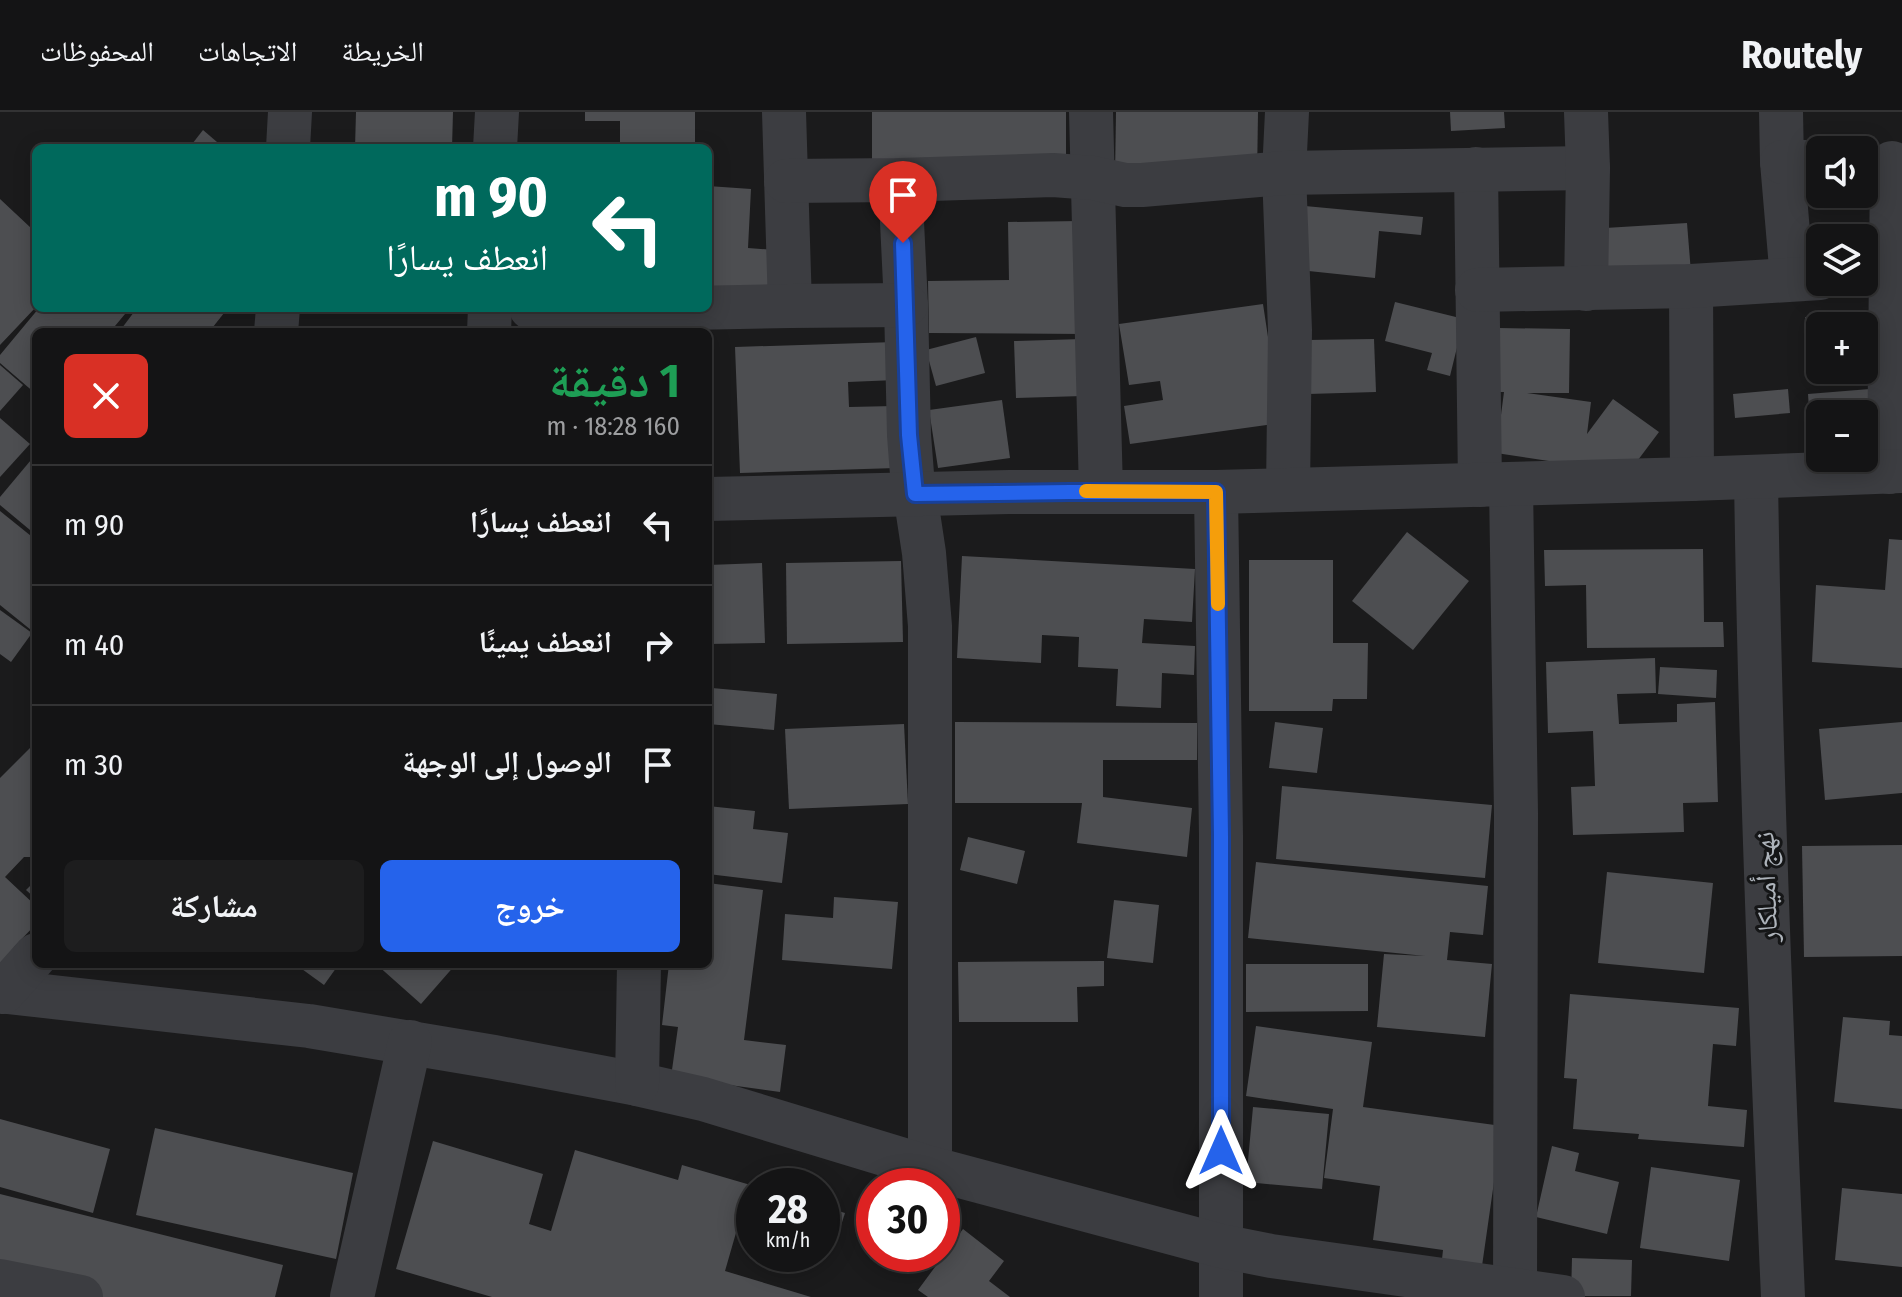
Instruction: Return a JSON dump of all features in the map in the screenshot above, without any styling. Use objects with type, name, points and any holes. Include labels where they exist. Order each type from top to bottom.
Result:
[{"type":"street","points":[[288,144],[290,112]]},
{"type":"street","points":[[495,144],[497,112]]},
{"type":"street","points":[[784,112],[790,306]]},
{"type":"street","points":[[1091,112],[1101,491]]},
{"type":"street","points":[[1287,112],[1284,173],[1290,330],[1288,490]]},
{"type":"street","points":[[1586,112],[1586,289]]},
{"type":"street","points":[[1477,290],[1691,286],[1806,278],[1801,162],[1781,112]]},
{"type":"street","points":[[1878,264],[1886,163]]},
{"type":"street","points":[[786,181],[1053,175],[1142,185],[1284,173],[1588,168]]},
{"type":"street","points":[[1476,169],[1477,290],[1495,485],[1516,814],[1514,1293]]},
{"type":"street","points":[[1,991],[309,1026],[637,1084],[703,1099],[930,1168],[930,626],[909,435],[900,180]]},
{"type":"street","points":[[1691,286],[1692,479]]},
{"type":"street","points":[[712,499],[1101,491],[1216,492],[1895,472],[1878,288]]},
{"type":"street","points":[[712,309],[906,305]]},
{"type":"street","name":"نهج أميلكار","points":[[1756,477],[1767,942],[1783,1297]]},
{"type":"street","points":[[1216,492],[1221,836],[1221,1297]]},
{"type":"street","points":[[1,991],[32,959]]},
{"type":"street","points":[[637,1084],[639,968]]},
{"type":"street","points":[[359,1296],[410,1042]]},
{"type":"street","points":[[960,1176],[1221,1246],[1514,1293],[1563,1297]]},
{"type":"street","points":[[0,1281],[81,1297]]},
{"type":"building","points":[[356,112],[453,112],[452,144],[355,144]]},
{"type":"building","points":[[585,112],[695,112],[695,144],[620,144],[620,121],[585,121]]},
{"type":"building","points":[[872,112],[1066,112],[1066,178],[872,187]]},
{"type":"building","points":[[1116,112],[1258,112],[1257,179],[1115,177]]},
{"type":"building","points":[[1450,112],[1504,112],[1505,128],[1451,131]]},
{"type":"building","points":[[203,130],[219,144],[192,144]]},
{"type":"building","points":[[712,186],[751,189],[748,248],[776,250],[773,306],[712,302]]},
{"type":"building","points":[[0,199],[32,227],[32,311],[0,345]]},
{"type":"building","points":[[1305,206],[1423,217],[1421,235],[1379,231],[1375,278],[1299,270]]},
{"type":"building","points":[[1079,221],[1085,334],[929,333],[928,281],[1009,280],[1008,222]]},
{"type":"building","points":[[1687,223],[1692,285],[1609,291],[1605,228]]},
{"type":"building","points":[[1395,302],[1464,319],[1450,376],[1427,370],[1432,353],[1385,341]]},
{"type":"building","points":[[1263,304],[1281,423],[1130,444],[1124,406],[1163,400],[1160,381],[1129,385],[1119,324]]},
{"type":"building","points":[[36,312],[127,312],[113,328],[32,328],[32,391],[0,363],[0,355]]},
{"type":"building","points":[[134,312],[225,312],[212,328],[122,328]]},
{"type":"building","points":[[1878,312],[1881,312],[1885,372],[1878,372]]},
{"type":"building","points":[[1498,328],[1570,329],[1569,393],[1527,393],[1591,402],[1587,434],[1613,399],[1659,432],[1617,488],[1582,466],[1496,453],[1504,392],[1497,392]]},
{"type":"building","points":[[976,337],[985,373],[936,386],[926,350]]},
{"type":"building","points":[[1082,339],[1083,396],[1016,398],[1014,341]]},
{"type":"building","points":[[1374,339],[1376,392],[1308,394],[1307,340]]},
{"type":"building","points":[[895,342],[896,380],[848,382],[849,407],[894,406],[896,468],[740,473],[735,347]]},
{"type":"building","points":[[0,365],[23,385],[0,411]]},
{"type":"building","points":[[1882,388],[1887,449],[1878,450],[1878,400],[1808,400],[1808,394]]},
{"type":"building","points":[[1788,389],[1790,413],[1735,418],[1733,394]]},
{"type":"building","points":[[1002,400],[1010,458],[938,468],[929,410]]},
{"type":"building","points":[[0,418],[30,444],[0,477]]},
{"type":"building","points":[[32,459],[32,532],[0,505],[0,497]]},
{"type":"building","points":[[0,511],[32,537],[32,631],[0,605]]},
{"type":"building","points":[[1407,532],[1469,581],[1413,650],[1352,601]]},
{"type":"building","points":[[1889,539],[1902,540],[1902,668],[1812,662],[1816,585],[1885,590]]},
{"type":"building","points":[[1703,549],[1704,622],[1723,622],[1724,647],[1587,648],[1586,585],[1545,586],[1544,550]]},
{"type":"building","points":[[962,556],[1195,569],[1192,622],[1144,619],[1142,643],[1195,646],[1194,675],[1162,673],[1161,708],[1116,706],[1118,669],[1078,667],[1079,637],[1042,635],[1041,663],[957,658]]},
{"type":"building","points":[[1249,560],[1333,560],[1333,643],[1368,643],[1367,699],[1333,699],[1332,711],[1249,711]]},
{"type":"building","points":[[901,561],[903,642],[787,644],[786,563]]},
{"type":"building","points":[[762,563],[765,643],[712,644],[712,565]]},
{"type":"building","points":[[0,610],[32,633],[11,662],[0,654]]},
{"type":"building","points":[[1655,658],[1656,693],[1617,694],[1619,724],[1677,722],[1677,704],[1715,702],[1718,802],[1683,803],[1684,832],[1573,835],[1571,787],[1595,786],[1593,731],[1548,733],[1546,662]]},
{"type":"building","points":[[1660,667],[1717,670],[1716,698],[1658,694]]},
{"type":"building","points":[[712,688],[777,694],[774,730],[712,724]]},
{"type":"building","points":[[955,722],[1197,723],[1197,760],[1103,760],[1103,797],[1192,808],[1187,857],[1077,843],[1082,803],[955,803]]},
{"type":"building","points":[[1275,722],[1323,728],[1317,773],[1269,768]]},
{"type":"building","points":[[1902,722],[1902,793],[1825,800],[1819,729]]},
{"type":"building","points":[[904,724],[908,804],[789,809],[785,729]]},
{"type":"building","points":[[30,748],[32,750],[32,857],[24,857],[5,877],[32,902],[32,928],[15,946],[0,971],[0,778]]},
{"type":"building","points":[[1282,786],[1492,805],[1485,878],[1276,859]]},
{"type":"building","points":[[712,806],[755,811],[753,829],[788,833],[782,883],[712,874]]},
{"type":"building","points":[[968,837],[1025,851],[1017,884],[960,870]]},
{"type":"building","points":[[1902,845],[1902,956],[1804,957],[1802,846]]},
{"type":"building","points":[[1256,862],[1488,886],[1483,935],[1450,932],[1447,960],[1492,964],[1485,1037],[1377,1027],[1384,954],[1425,956],[1248,938]]},
{"type":"building","points":[[1607,872],[1713,883],[1704,973],[1598,963]]},
{"type":"building","points":[[712,884],[763,890],[744,1040],[786,1045],[780,1092],[671,1077],[678,1027],[662,1025],[669,968],[712,968]]},
{"type":"building","points":[[834,897],[898,902],[892,969],[782,960],[785,914],[833,918]]},
{"type":"building","points":[[1114,900],[1159,905],[1153,963],[1107,958]]},
{"type":"building","points":[[1104,961],[1104,986],[1077,987],[1078,1022],[959,1022],[958,962]]},
{"type":"building","points":[[1246,964],[1368,964],[1368,1011],[1246,1012]]},
{"type":"building","points":[[301,968],[336,968],[324,985]]},
{"type":"building","points":[[380,968],[452,968],[421,1004]]},
{"type":"building","points":[[1570,994],[1739,1008],[1736,1046],[1713,1044],[1708,1106],[1747,1110],[1744,1147],[1638,1139],[1639,1134],[1573,1129],[1577,1079],[1564,1078]]},
{"type":"building","points":[[1843,1017],[1890,1021],[1889,1035],[1902,1036],[1902,1109],[1834,1102]]},
{"type":"building","points":[[1256,1026],[1372,1042],[1363,1107],[1502,1126],[1481,1273],[1441,1268],[1443,1250],[1373,1240],[1380,1186],[1324,1178],[1333,1109],[1246,1096]]},
{"type":"building","points":[[1253,1107],[1329,1114],[1322,1189],[1246,1182]]},
{"type":"building","points":[[0,1119],[110,1149],[93,1213],[0,1187]]},
{"type":"building","points":[[155,1128],[353,1173],[336,1259],[136,1215]]},
{"type":"building","points":[[433,1141],[543,1174],[529,1224],[551,1231],[575,1150],[678,1180],[682,1165],[736,1181],[736,1233],[725,1271],[811,1297],[492,1297],[396,1269]]},
{"type":"building","points":[[1552,1146],[1579,1153],[1575,1171],[1619,1182],[1607,1234],[1536,1217]]},
{"type":"building","points":[[1651,1167],[1740,1180],[1729,1261],[1640,1248]]},
{"type":"building","points":[[1842,1188],[1902,1194],[1902,1267],[1835,1260]]},
{"type":"building","points":[[0,1194],[283,1265],[275,1297],[102,1297],[0,1271]]},
{"type":"building","points":[[840,1211],[845,1213],[840,1229]]},
{"type":"building","points":[[963,1229],[1004,1261],[989,1281],[1010,1297],[928,1297],[918,1290],[931,1272],[960,1272],[960,1233]]},
{"type":"building","points":[[1572,1258],[1632,1260],[1631,1296],[1571,1296]]},
{"type":"slow traffic","points":[[1086,491],[1216,492],[1218,604]]},
{"type":"route","points":[[903,243],[909,435],[915,494],[1216,492],[1221,1151]]}]
